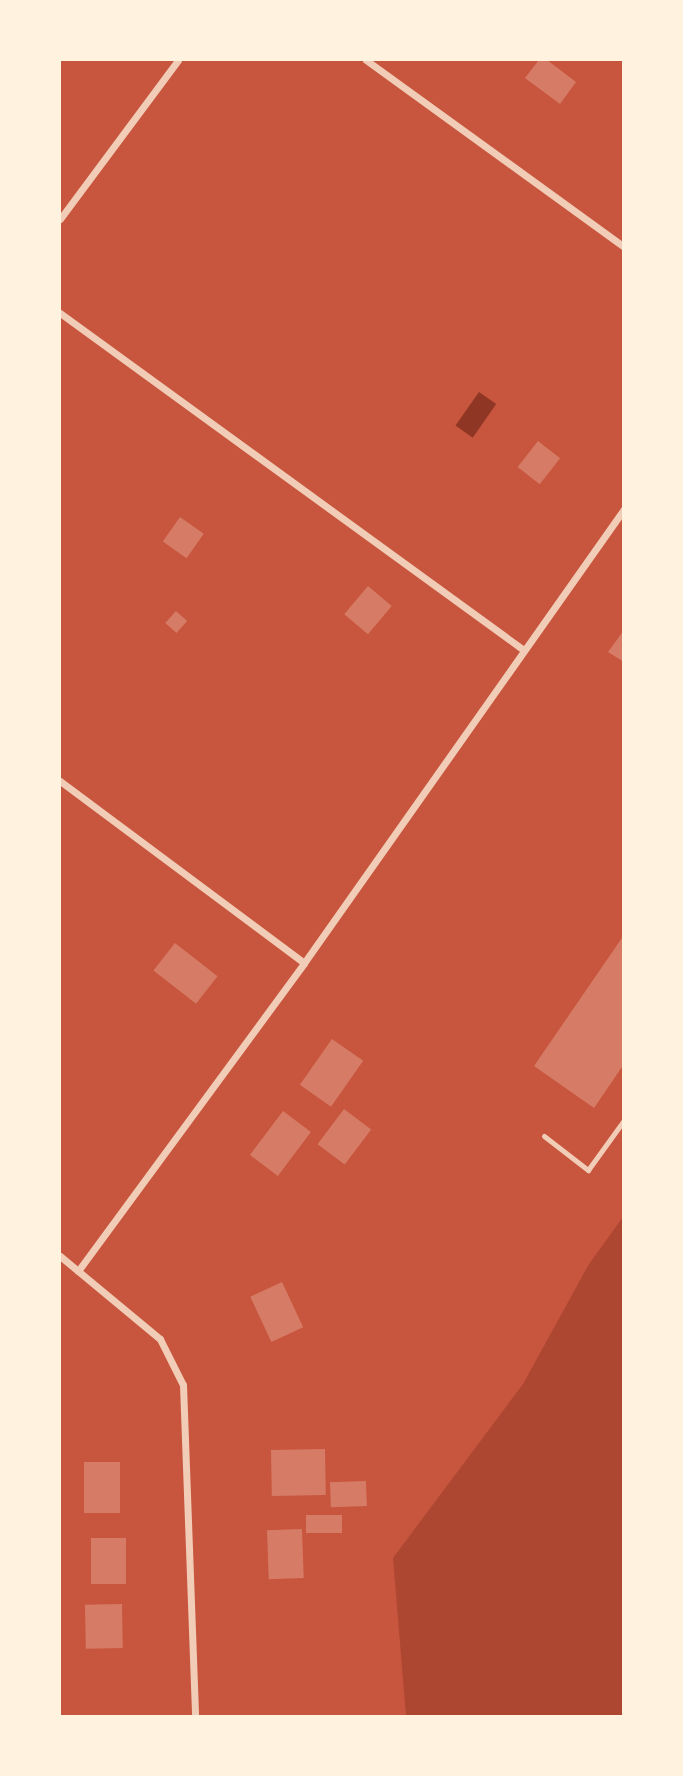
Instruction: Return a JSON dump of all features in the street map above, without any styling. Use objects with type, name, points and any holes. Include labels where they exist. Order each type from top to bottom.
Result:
[{"type":"street","points":[[60,219],[178,60]]},
{"type":"street","points":[[366,60],[624,247]]},
{"type":"street","points":[[60,313],[521,648]]},
{"type":"street","points":[[78,1270],[304,962],[521,648],[624,509]]},
{"type":"street","points":[[60,781],[304,962]]},
{"type":"street","points":[[60,1256],[160,1339],[184,1385],[195,1717]]},
{"type":"lane","points":[[544,1136],[588,1170],[624,1120]]},
{"type":"shaded area","points":[[479,392],[496,404],[473,438],[455,426]]},
{"type":"shaded area","points":[[623,1217],[623,1716],[406,1716],[393,1558],[523,1384],[589,1264]]},
{"type":"building","points":[[539,60],[547,60],[576,82],[560,104],[525,78]]},
{"type":"building","points":[[538,441],[560,458],[540,484],[518,467]]},
{"type":"building","points":[[180,517],[204,534],[187,558],[163,542]]},
{"type":"building","points":[[368,586],[392,606],[368,634],[344,614]]},
{"type":"building","points":[[176,611],[187,621],[176,633],[165,623]]},
{"type":"building","points":[[624,630],[624,662],[608,652]]},
{"type":"building","points":[[624,935],[624,1064],[594,1108],[534,1066]]},
{"type":"building","points":[[175,943],[218,976],[196,1004],[153,971]]},
{"type":"building","points":[[332,1039],[363,1061],[331,1107],[300,1085]]},
{"type":"building","points":[[344,1109],[371,1129],[345,1165],[318,1144]]},
{"type":"building","points":[[283,1111],[311,1132],[278,1176],[250,1155]]},
{"type":"building","points":[[282,1282],[303,1327],[271,1342],[250,1297]]},
{"type":"building","points":[[325,1449],[326,1495],[272,1496],[271,1450]]},
{"type":"building","points":[[84,1462],[120,1462],[120,1513],[84,1513]]},
{"type":"building","points":[[366,1481],[367,1506],[331,1507],[330,1482]]},
{"type":"building","points":[[306,1515],[342,1515],[342,1533],[306,1533]]},
{"type":"building","points":[[302,1529],[304,1578],[269,1579],[267,1530]]},
{"type":"building","points":[[91,1538],[126,1538],[126,1584],[91,1584]]},
{"type":"building","points":[[122,1604],[123,1648],[86,1649],[85,1605]]}]
